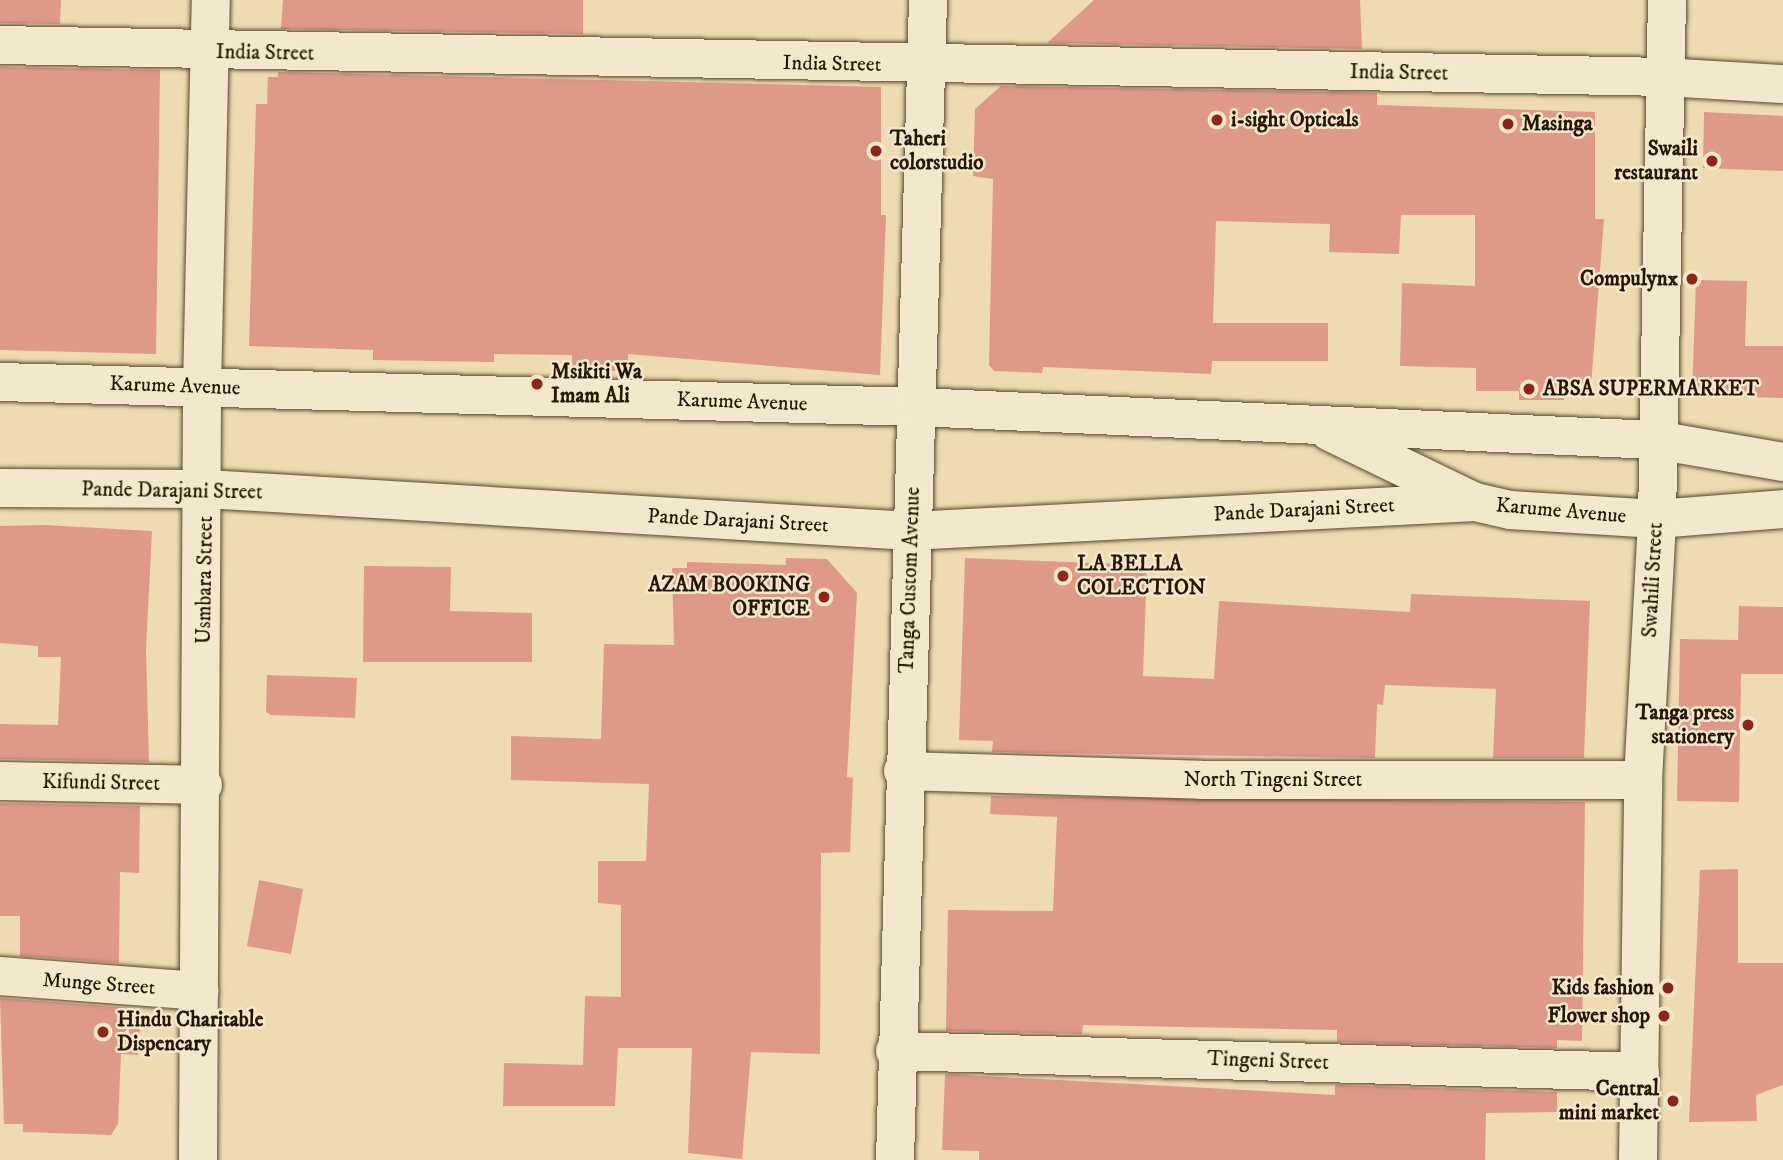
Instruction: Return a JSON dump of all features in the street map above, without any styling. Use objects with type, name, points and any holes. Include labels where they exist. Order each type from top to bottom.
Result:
[{"type":"street","name":"Usmbara Street","points":[[198,1160],[206,489],[202,387],[211,0]]},
{"type":"street","name":"Tanga Custom Avenue","points":[[895,1160],[895,1051],[928,0]]},
{"type":"street","name":"Swahili Street","points":[[1638,1160],[1643,780],[1657,519],[1656,440],[1667,0]]},
{"type":"street","name":"India Street","points":[[0,45],[209,52],[926,66],[1664,77],[1783,84]]},
{"type":"street","name":"Karume Avenue","points":[[0,382],[917,407],[1656,440],[1783,461]]},
{"type":"street","name":"Karume Avenue","points":[[1315,425],[1475,502],[1510,510],[1657,519],[1783,509]]},
{"type":"street","name":"Pande Darajani Street","points":[[0,488],[206,489],[911,531],[1475,502]]},
{"type":"street","name":"North Tingeni Street","points":[[903,771],[1201,780],[1643,780]]},
{"type":"street","name":"Kifundi Street","points":[[0,781],[203,785]]},
{"type":"street","name":"Munge Street","points":[[0,976],[199,991]]},
{"type":"street","name":"Tingeni Street","points":[[895,1051],[1640,1072]]},
{"type":"building","points":[[0,0],[61,0],[60,24],[0,23]]},
{"type":"building","points":[[283,0],[583,0],[583,34],[281,29]]},
{"type":"building","points":[[1094,0],[1360,0],[1362,49],[1047,43]]},
{"type":"building","points":[[0,67],[160,70],[156,354],[0,350]]},
{"type":"building","points":[[278,72],[881,87],[881,215],[886,215],[880,375],[628,354],[628,371],[572,371],[572,355],[494,354],[494,362],[373,360],[373,350],[249,346],[256,104],[267,104],[268,77],[278,77]]},
{"type":"building","points":[[1001,86],[1377,93],[1377,105],[1595,112],[1595,219],[1604,219],[1591,386],[1564,384],[1564,400],[1519,400],[1519,391],[1476,391],[1476,368],[1400,366],[1402,283],[1475,286],[1475,215],[1401,215],[1399,254],[1329,252],[1330,224],[1216,221],[1213,323],[1328,323],[1328,361],[1212,361],[1211,374],[1043,367],[1042,373],[994,371],[989,365],[993,179],[973,176],[975,109]]},
{"type":"building","points":[[1704,112],[1783,116],[1783,171],[1703,168]]},
{"type":"building","points":[[1696,280],[1747,281],[1745,346],[1783,346],[1783,398],[1692,395]]},
{"type":"building","points":[[45,525],[152,531],[146,649],[149,762],[0,759],[0,724],[58,725],[61,657],[38,657],[38,646],[0,643],[0,526]]},
{"type":"building","points":[[786,558],[827,559],[857,593],[847,777],[853,778],[850,852],[821,853],[820,1054],[751,1052],[742,1159],[688,1153],[692,1048],[618,1048],[615,1106],[503,1106],[504,1063],[583,1065],[585,996],[621,997],[621,905],[598,903],[598,861],[646,861],[649,784],[511,780],[511,736],[601,739],[604,644],[674,645],[672,568],[687,568],[687,562],[786,565]]},
{"type":"building","points":[[965,558],[1147,565],[1143,676],[1214,679],[1219,601],[1410,612],[1411,594],[1590,601],[1584,758],[1493,758],[1496,689],[1385,685],[1383,705],[1377,704],[1375,758],[992,752],[993,741],[959,740]]},
{"type":"building","points":[[364,566],[451,567],[450,611],[532,613],[532,662],[363,662]]},
{"type":"building","points":[[1739,606],[1783,607],[1783,674],[1741,674],[1739,802],[1677,801],[1680,639],[1738,640]]},
{"type":"building","points":[[267,675],[357,678],[355,718],[271,715],[266,712]]},
{"type":"building","points":[[991,796],[1585,802],[1582,1041],[1557,1040],[1557,1048],[1337,1042],[1337,1030],[1083,1025],[1082,1034],[946,1031],[948,910],[1053,911],[1057,817],[990,814]]},
{"type":"building","points":[[0,803],[140,806],[139,873],[120,872],[119,963],[20,956],[20,916],[0,916]]},
{"type":"building","points":[[1738,869],[1738,963],[1783,963],[1783,1085],[1756,1095],[1757,1121],[1689,1122],[1700,870]]},
{"type":"building","points":[[259,880],[303,889],[291,954],[247,946]]},
{"type":"building","points":[[0,998],[141,1009],[138,1055],[121,1054],[118,1124],[111,1135],[23,1132],[23,1124],[4,1124]]},
{"type":"building","points":[[945,1074],[1335,1095],[1335,1085],[1557,1092],[1557,1112],[1486,1113],[1485,1160],[979,1160],[979,1151],[942,1150]]},
{"type":"place","name":"i-sight Opticals","points":[[1217,120]]},
{"type":"place","name":"Masinga","points":[[1508,124]]},
{"type":"place","name":"Taheri colorstudio","points":[[876,151]]},
{"type":"place","name":"Swaili restaurant","points":[[1712,161]]},
{"type":"place","name":"Compulynx","points":[[1692,279]]},
{"type":"place","name":"Msikiti Wa Imam Ali","points":[[537,384]]},
{"type":"place","name":"ABSA SUPERMARKET","points":[[1529,389]]},
{"type":"place","name":"LA BELLA COLECTION","points":[[1063,576]]},
{"type":"place","name":"AZAM BOOKING OFFICE","points":[[824,597]]},
{"type":"place","name":"Tanga press stationery","points":[[1748,725]]},
{"type":"place","name":"Kids fashion","points":[[1668,988]]},
{"type":"place","name":"Flower shop","points":[[1664,1016]]},
{"type":"place","name":"Hindu Charitable Dispencary","points":[[103,1032]]},
{"type":"place","name":"Central mini market","points":[[1673,1101]]}]
